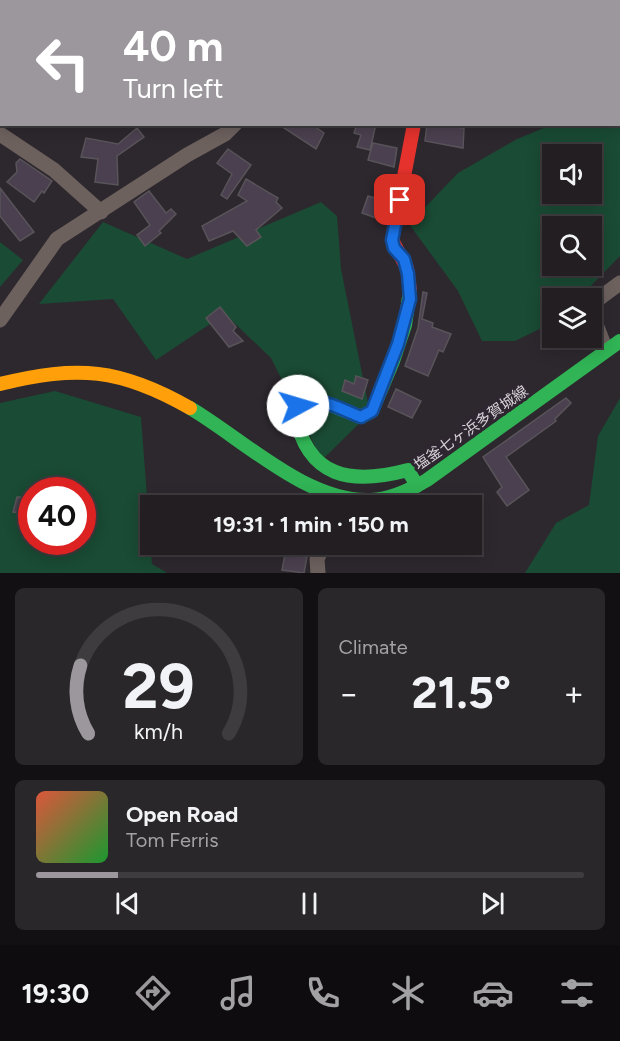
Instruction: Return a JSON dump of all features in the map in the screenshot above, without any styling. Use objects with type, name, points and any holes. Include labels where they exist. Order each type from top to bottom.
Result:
[{"type":"main road","points":[[414,126],[392,240],[394,248],[404,259],[410,299],[398,344],[372,411],[361,417],[315,399],[303,401],[295,413],[306,444],[320,463],[331,472],[351,478],[377,478],[408,470],[417,486]]},
{"type":"main road","name":"塩釜七ヶ浜多賀城線","points":[[400,495],[417,486],[620,341]]},
{"type":"main road","name":"塩釜七ヶ浜多賀城線","points":[[0,384],[62,371],[89,371],[117,376],[170,397],[299,480],[341,495]]},
{"type":"street","points":[[0,320],[57,239],[187,155],[225,134],[233,126]]},
{"type":"street","points":[[0,134],[54,170],[100,212]]},
{"type":"street","points":[[606,350],[592,314],[597,300],[620,283]]},
{"type":"street","points":[[318,573],[319,555]]},
{"type":"green space","points":[[549,126],[620,126],[620,256],[602,274],[602,216],[542,216],[542,276],[600,276],[589,288],[542,288],[542,328],[515,341],[482,341],[458,291],[409,224],[458,173],[517,139]]},
{"type":"green space","points":[[321,202],[337,216],[341,269],[370,413],[322,460],[271,358],[225,314],[156,360],[113,299],[39,304],[103,222],[187,259]]},
{"type":"green space","points":[[0,242],[23,260],[0,287]]},
{"type":"green space","points":[[55,391],[141,417],[147,495],[140,495],[140,555],[151,555],[152,564],[167,573],[0,573],[0,403]]},
{"type":"green space","points":[[620,398],[620,573],[525,573],[556,523],[589,505],[598,436]]},
{"type":"building","points":[[281,126],[314,126],[324,133],[316,149]]},
{"type":"building","points":[[356,126],[376,126],[370,150],[357,147],[361,135],[354,133]]},
{"type":"building","points":[[427,126],[464,128],[463,148],[425,141]]},
{"type":"building","points":[[137,128],[144,137],[117,156],[118,185],[95,182],[98,159],[81,157],[86,138],[118,144]]},
{"type":"building","points":[[373,143],[397,148],[394,167],[368,160]]},
{"type":"building","points":[[228,149],[251,165],[227,199],[221,195],[232,174],[217,163]]},
{"type":"building","points":[[20,159],[52,181],[34,202],[7,182],[17,172],[16,163]]},
{"type":"building","points":[[246,179],[278,198],[276,202],[282,208],[256,230],[261,237],[247,246],[233,231],[209,241],[202,226],[247,201],[238,195]]},
{"type":"building","points":[[0,188],[34,232],[20,241],[0,216]]},
{"type":"building","points":[[149,191],[166,213],[171,209],[176,214],[159,231],[161,233],[145,246],[137,235],[150,225],[134,202]]},
{"type":"building","points":[[368,196],[386,201],[382,220],[362,213]]},
{"type":"building","points":[[423,292],[427,293],[422,319],[433,323],[432,327],[451,334],[443,352],[439,350],[428,376],[405,366],[418,328]]},
{"type":"building","points":[[220,307],[236,327],[233,331],[243,341],[229,347],[206,318]]},
{"type":"building","points":[[356,376],[368,380],[362,399],[342,391],[345,380],[354,384]]},
{"type":"building","points":[[396,389],[421,401],[412,418],[388,407]]},
{"type":"building","points":[[566,398],[571,403],[555,419],[556,421],[506,457],[529,490],[507,506],[497,492],[502,487],[483,457]]},
{"type":"building","points":[[17,497],[18,497],[18,513],[13,512]]},
{"type":"building","points":[[285,555],[307,557],[304,573],[282,570]]},
{"type":"traffic: fast","points":[[410,290],[405,325],[372,411],[361,417],[315,399],[303,401],[295,413],[301,435],[310,452],[321,464],[335,472],[351,476],[388,475],[408,470],[417,486]]},
{"type":"traffic: fast","points":[[190,408],[276,467],[323,491],[347,498],[371,500],[386,498],[427,480],[620,341]]},
{"type":"traffic: slow","points":[[0,384],[53,374],[98,374],[142,385],[190,408]]},
{"type":"traffic: jam","points":[[410,290],[407,268],[392,240],[414,126]]},
{"type":"route","points":[[298,406],[303,401],[315,399],[361,417],[372,411],[398,344],[410,299],[404,259],[394,248],[392,240],[400,200]]}]
